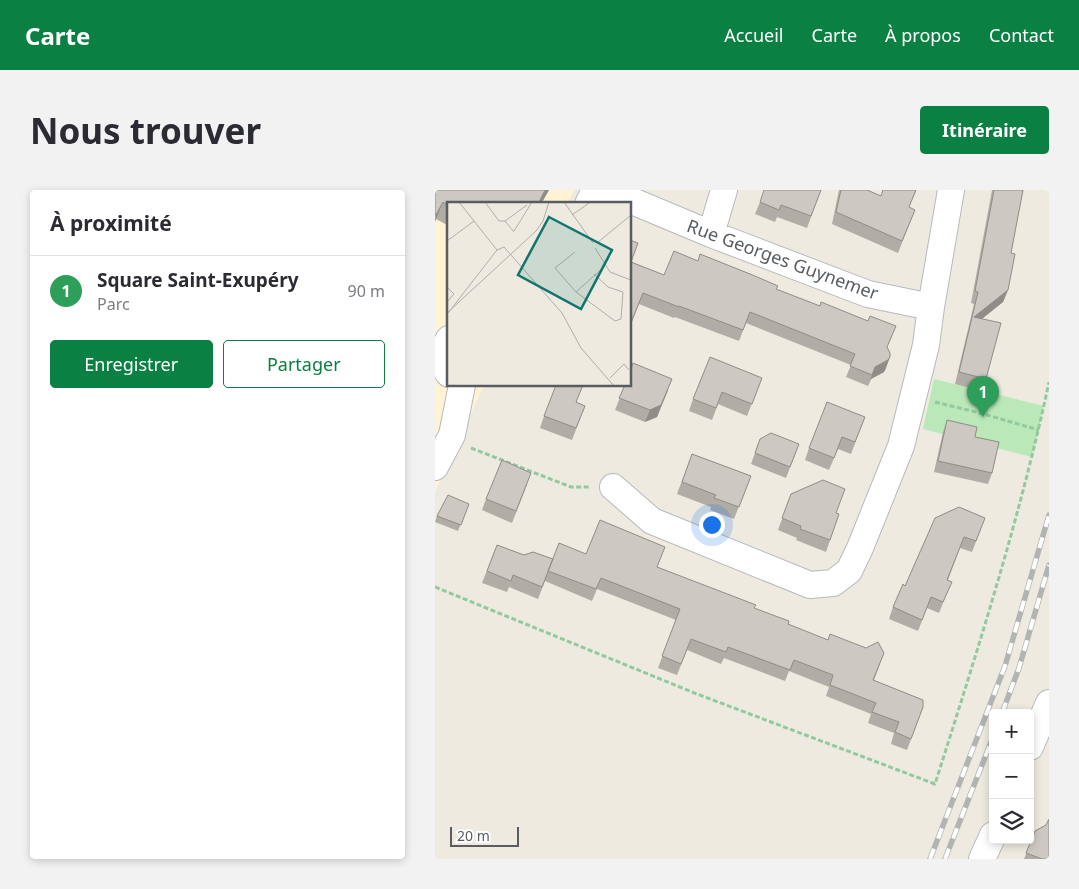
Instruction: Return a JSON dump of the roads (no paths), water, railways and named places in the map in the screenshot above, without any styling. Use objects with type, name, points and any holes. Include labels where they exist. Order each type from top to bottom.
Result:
[{"type":"street","points":[[589,202],[595,190]]},
{"type":"street","name":"Rue Georges Guynemer","points":[[606,190],[711,234],[868,294],[931,307]]},
{"type":"street","points":[[711,234],[724,190]]},
{"type":"street","points":[[613,487],[652,522],[810,585],[833,583],[849,571],[901,446],[926,345],[951,190]]},
{"type":"street","points":[[435,467],[452,435],[462,386]]},
{"type":"street","points":[[1034,738],[1049,703]]},
{"type":"street","points":[[982,859],[989,844]]},
{"type":"railway","points":[[930,859],[1005,666],[1049,515]]},
{"type":"railway","points":[[1004,709],[1019,668],[1049,565]]},
{"type":"railway","points":[[945,859],[989,747]]},
{"type":"place","name":"Square Saint-Exupéry","points":[[983,417]]}]
